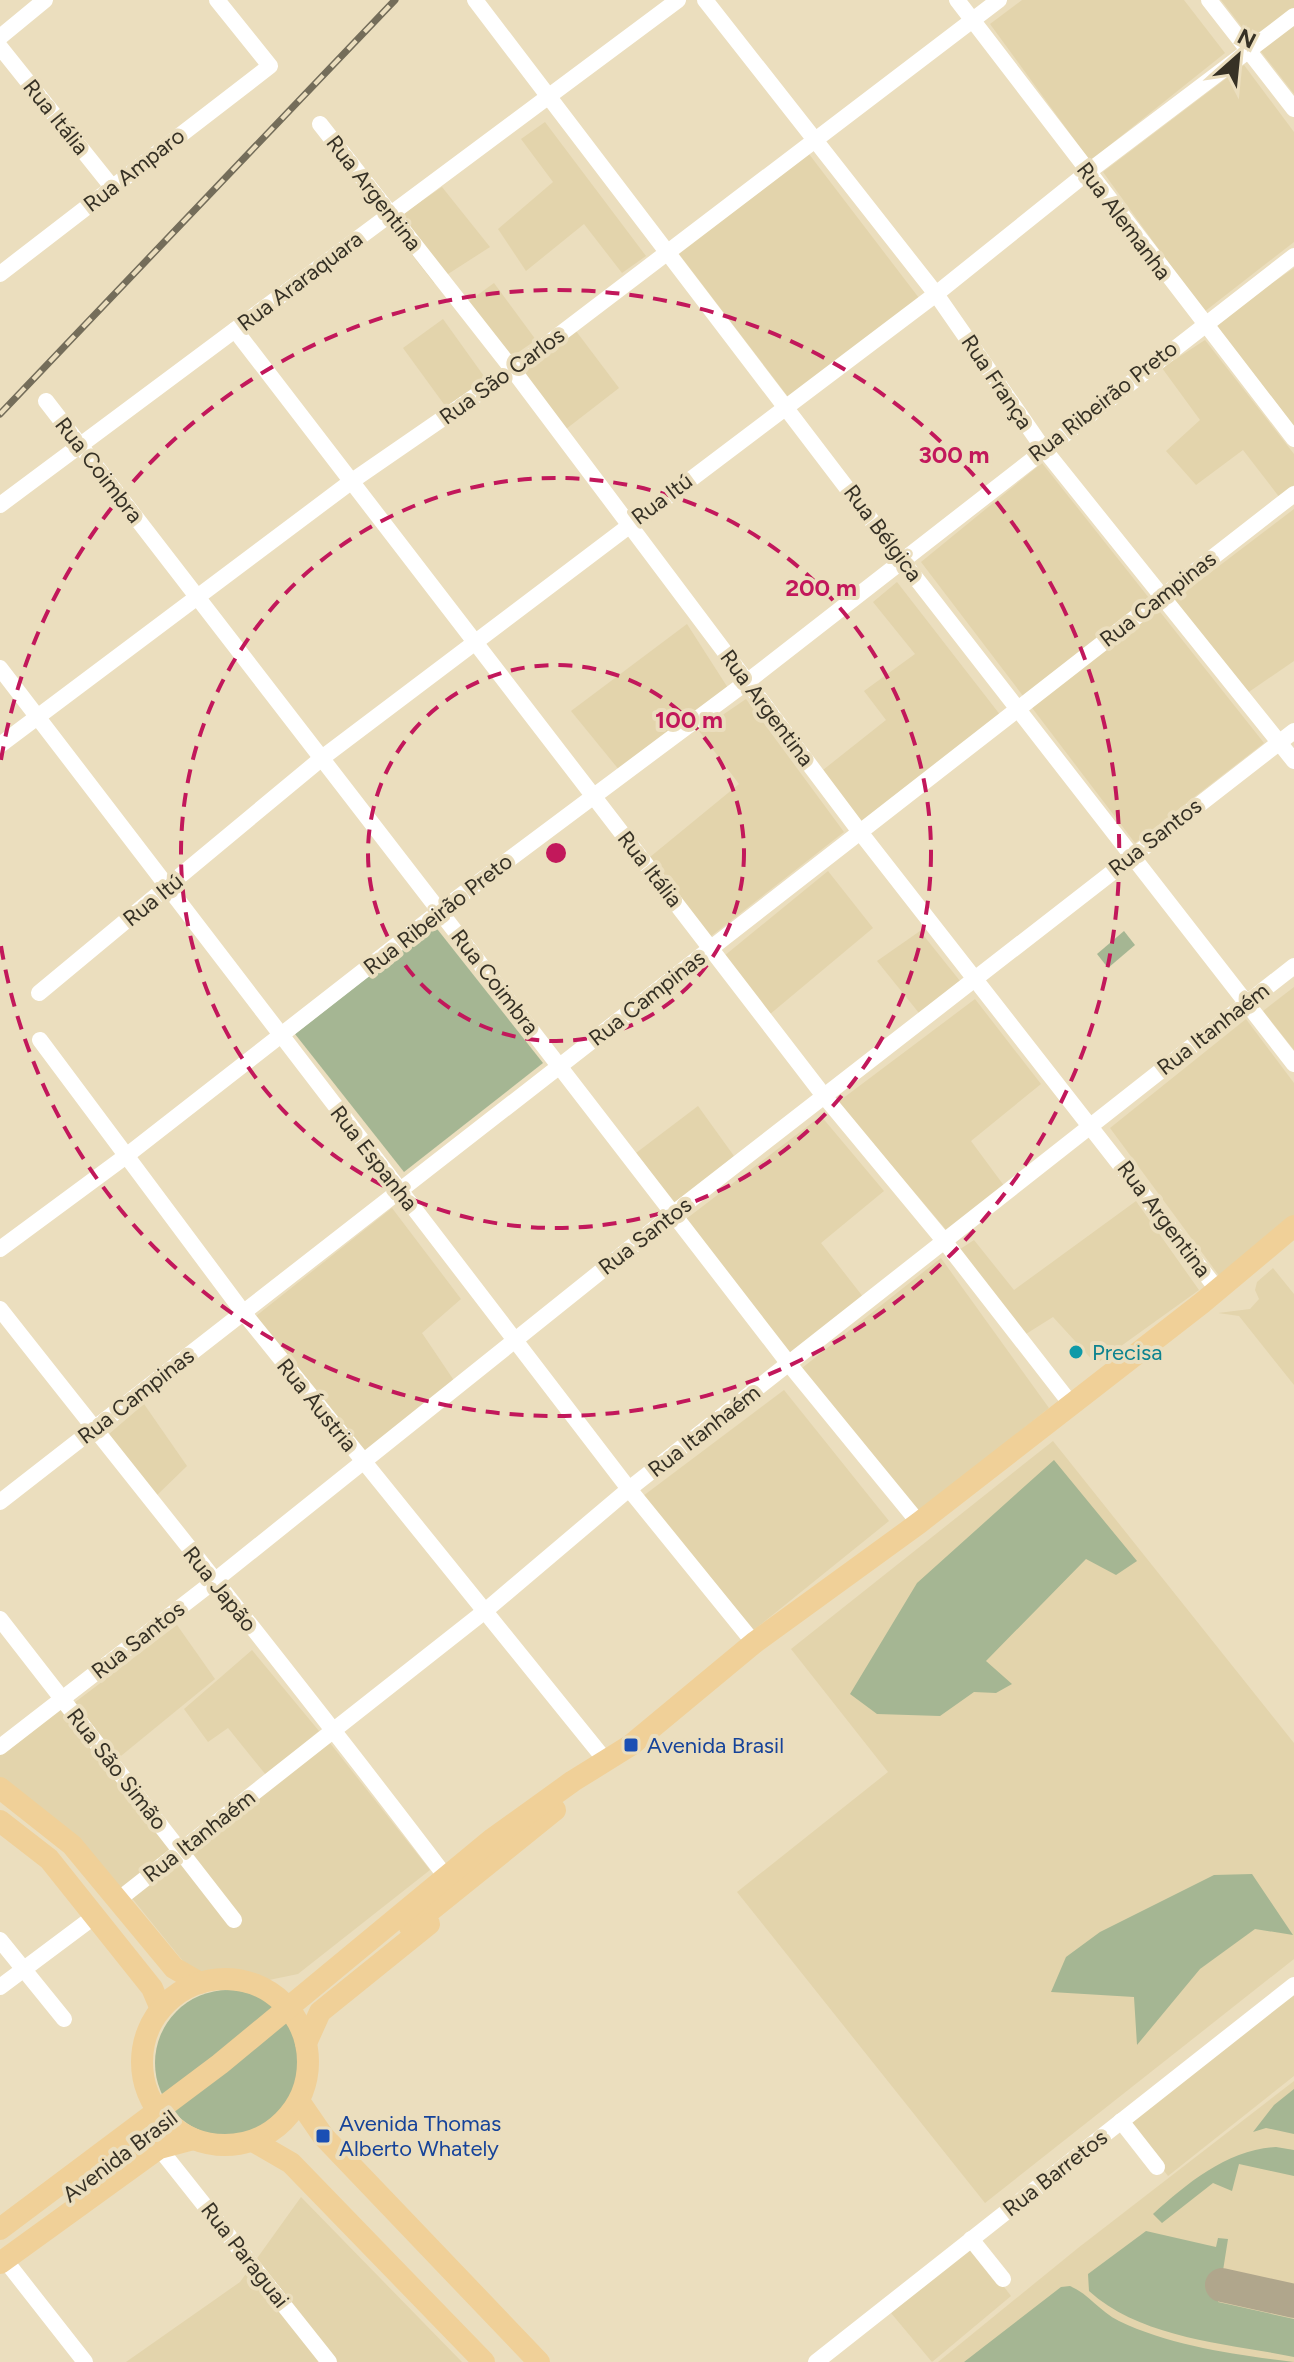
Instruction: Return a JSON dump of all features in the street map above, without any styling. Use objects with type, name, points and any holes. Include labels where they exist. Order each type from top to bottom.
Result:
[{"type":"main road","name":"Avenida Brasil","points":[[0,2229],[40,2207],[497,1848],[581,1789],[601,1766],[672,1713],[754,1643],[919,1523],[1294,1226]]},
{"type":"main road","points":[[0,1788],[72,1845],[174,1968],[200,1983]]},
{"type":"main road","points":[[0,1821],[49,1859],[152,1988],[161,2009]]},
{"type":"main road","name":"Avenida Brasil","points":[[248,1983],[279,1989],[304,1981],[440,1869],[497,1848]]},
{"type":"main road","name":"Avenida Brasil","points":[[306,2043],[320,2012],[468,1893],[497,1848]]},
{"type":"main road","points":[[224,1979],[248,1983],[285,2005],[298,2023],[306,2043],[306,2082],[299,2101],[287,2118],[253,2141],[223,2145],[193,2139],[161,2115],[149,2096],[142,2074],[142,2051],[149,2028],[161,2009],[179,1993],[200,1983],[224,1979]]},
{"type":"main road","name":"Avenida Brasil","points":[[0,2219],[140,2108],[149,2096]]},
{"type":"main road","points":[[299,2101],[323,2136],[539,2362]]},
{"type":"main road","name":"Avenida Brasil","points":[[2,2257],[159,2148],[193,2139]]},
{"type":"main road","points":[[253,2141],[291,2163],[475,2359]]},
{"type":"main road","name":"Avenida Brasil","points":[[2,2257],[40,2207]]},
{"type":"street","points":[[0,37],[45,0]]},
{"type":"street","name":"Rua Amparo","points":[[0,274],[270,66],[217,0]]},
{"type":"street","name":"Rua Bélgica","points":[[475,0],[901,559],[1294,1064]]},
{"type":"street","name":"Rua Araraquara","points":[[0,505],[678,0]]},
{"type":"street","name":"Rua França","points":[[705,0],[936,294],[1043,448],[1294,761]]},
{"type":"street","name":"Rua Alemanha","points":[[957,0],[1294,439]]},
{"type":"street","name":"Rua São Carlos","points":[[0,745],[352,481],[513,370],[999,0]]},
{"type":"street","points":[[1209,0],[1294,109]]},
{"type":"street","name":"Rua Itú","points":[[39,993],[322,758],[477,644],[629,524],[936,294],[1088,172],[1294,16]]},
{"type":"street","name":"Rua Itália","points":[[0,47],[112,187]]},
{"type":"street","name":"Rua Argentina","points":[[320,124],[513,370],[860,832],[1092,1124],[1217,1289]]},
{"type":"street","name":"Rua Ribeirão Preto","points":[[0,1249],[126,1156],[440,911],[748,681],[1043,448],[1294,256]]},
{"type":"street","name":"Rua Itália","points":[[235,330],[824,1096],[945,1242],[1071,1404]]},
{"type":"street","name":"Rua Coimbra","points":[[46,401],[675,1212],[789,1364],[919,1523]]},
{"type":"street","name":"Rua Campinas","points":[[0,1502],[1294,494]]},
{"type":"street","name":"Rua Espanha","points":[[0,668],[629,1489],[754,1643]]},
{"type":"street","name":"Rua Santos","points":[[0,1747],[213,1582],[675,1212],[1294,731]]},
{"type":"street","name":"Rua Itanhaém","points":[[118,1900],[485,1611],[629,1489],[1294,966]]},
{"type":"street","name":"Rua Áustria","points":[[40,1040],[243,1312],[485,1611],[601,1766]]},
{"type":"street","name":"Rua Japão","points":[[0,1309],[213,1582],[335,1730],[440,1869]]},
{"type":"street","name":"Rua São Simão","points":[[0,1619],[234,1920]]},
{"type":"street","points":[[0,1987],[95,1916]]},
{"type":"street","points":[[0,1940],[64,2019]]},
{"type":"street","name":"Rua Barretos","points":[[816,2362],[1294,1985]]},
{"type":"street","points":[[1121,2121],[1157,2167]]},
{"type":"street","name":"Rua Paraguai","points":[[159,2148],[329,2362]]},
{"type":"street","points":[[971,2239],[1003,2279]]},
{"type":"street","points":[[2,2257],[85,2362]]},
{"type":"shaded area","points":[[1022,0],[1184,0],[1225,53],[1090,161],[990,24]]},
{"type":"shaded area","points":[[1221,0],[1294,0],[1294,94]]},
{"type":"shaded area","points":[[1244,65],[1294,132],[1294,242],[1204,312],[1103,172]]},
{"type":"shaded area","points":[[545,122],[646,256],[622,273],[584,224],[526,271],[498,229],[553,182],[521,139]]},
{"type":"shaded area","points":[[809,154],[919,298],[792,402],[679,254]]},
{"type":"shaded area","points":[[442,187],[490,247],[434,283],[388,224]]},
{"type":"shaded area","points":[[1294,268],[1294,426],[1214,323]]},
{"type":"shaded area","points":[[494,283],[536,340],[500,365],[457,310]]},
{"type":"shaded area","points":[[443,319],[486,379],[446,407],[403,348]]},
{"type":"shaded area","points":[[576,331],[619,388],[557,436],[512,379]]},
{"type":"shaded area","points":[[1205,340],[1294,454],[1294,485],[1280,498],[1243,450],[1196,485],[1166,451],[1200,420],[1162,368]]},
{"type":"shaded area","points":[[1042,463],[1264,743],[1135,843],[921,562]]},
{"type":"shaded area","points":[[1294,509],[1294,661],[1243,696],[1169,604]]},
{"type":"shaded area","points":[[897,582],[1001,716],[863,825],[823,770],[886,720],[864,691],[915,654],[873,602]]},
{"type":"shaded area","points":[[687,624],[728,688],[620,771],[571,711]]},
{"type":"shaded area","points":[[746,699],[844,832],[710,937],[650,857],[739,784],[699,731]]},
{"type":"shaded area","points":[[828,871],[873,928],[769,1015],[724,956]]},
{"type":"shaded area","points":[[920,931],[960,981],[919,1013],[877,961]]},
{"type":"shaded area","points":[[1294,987],[1294,1050],[1263,1011]]},
{"type":"shaded area","points":[[975,999],[1041,1084],[971,1141],[1005,1187],[948,1232],[838,1102]]},
{"type":"shaded area","points":[[1246,1019],[1294,1083],[1294,1215],[1220,1277],[1110,1128]]},
{"type":"shaded area","points":[[698,1106],[734,1156],[676,1204],[636,1153]]},
{"type":"shaded area","points":[[821,1116],[884,1191],[821,1243],[864,1298],[790,1357],[686,1219]]},
{"type":"shaded area","points":[[1136,1201],[1199,1290],[1096,1364],[1053,1317],[1026,1334],[954,1253],[974,1240],[1014,1290]]},
{"type":"shaded area","points":[[392,1208],[461,1299],[422,1333],[455,1382],[364,1455],[256,1316]]},
{"type":"shaded area","points":[[941,1258],[1049,1408],[919,1512],[802,1368]]},
{"type":"shaded area","points":[[1273,1268],[1294,1294],[1294,1385],[1239,1316],[1218,1313],[1250,1309],[1259,1299],[1255,1290],[1257,1282]]},
{"type":"shaded area","points":[[784,1390],[889,1521],[754,1630],[643,1496]]},
{"type":"shaded area","points":[[144,1404],[187,1466],[155,1497],[109,1434]]},
{"type":"shaded area","points":[[1053,1441],[1294,1743],[1294,1959],[985,2203],[737,1892],[888,1772],[791,1649]]},
{"type":"shaded area","points":[[177,1625],[215,1679],[116,1760],[74,1703]]},
{"type":"shaded area","points":[[252,1650],[319,1731],[266,1775],[228,1728],[208,1742],[184,1709]]},
{"type":"shaded area","points":[[60,1707],[173,1850],[119,1892],[0,1780],[0,1754]]},
{"type":"shaded area","points":[[330,1743],[430,1870],[298,1974],[269,1980],[191,1971],[131,1897]]},
{"type":"shaded area","points":[[1294,1993],[1294,2076],[1168,2176],[1127,2123]]},
{"type":"shaded area","points":[[1294,2081],[1294,2362],[938,2362],[1078,2248]]},
{"type":"shaded area","points":[[301,2197],[462,2362],[126,2362],[240,2282]]},
{"type":"shaded area","points":[[972,2245],[1011,2296],[932,2362],[891,2313]]},
{"type":"green space","points":[[434,925],[543,1063],[404,1172],[295,1034]]},
{"type":"green space","points":[[1124,931],[1135,945],[1108,968],[1097,954]]},
{"type":"green space","points":[[1054,1460],[1137,1561],[1116,1575],[1086,1559],[986,1661],[1012,1684],[996,1693],[974,1692],[940,1716],[877,1714],[850,1694],[917,1583]]},
{"type":"green space","points":[[1252,1874],[1293,1935],[1255,1929],[1200,1969],[1137,2045],[1134,1997],[1051,1992],[1066,1957],[1100,1932],[1214,1875]]},
{"type":"green space","points":[[228,1990],[256,1996],[279,2012],[295,2035],[301,2063],[295,2091],[279,2114],[256,2130],[228,2136],[200,2130],[177,2114],[161,2091],[155,2063],[161,2035],[177,2012],[200,1996]]},
{"type":"green space","points":[[1294,2089],[1294,2134],[1266,2128],[1253,2132],[1274,2105]]},
{"type":"green space","points":[[1276,2147],[1294,2150],[1294,2176],[1239,2164],[1232,2191],[1213,2183],[1162,2223],[1153,2214],[1194,2180],[1225,2161],[1259,2149]]},
{"type":"green space","points":[[1146,2231],[1216,2247],[1218,2238],[1228,2239],[1218,2302],[1294,2319],[1294,2357],[1213,2343],[1159,2329],[1110,2307],[1089,2291],[1088,2274]]},
{"type":"green space","points":[[1070,2286],[1112,2317],[1139,2330],[1227,2353],[1294,2362],[964,2362],[1061,2287]]},
{"type":"taxiway","points":[[1222,2285],[1294,2301]]},
{"type":"railway","points":[[0,414],[395,0]]},
{"type":"place","name":"Precisa","points":[[1076,1352]]},
{"type":"place","name":"Avenida Brasil","points":[[631,1745]]},
{"type":"place","name":"Avenida Thomas Alberto Whately","points":[[323,2136]]}]
